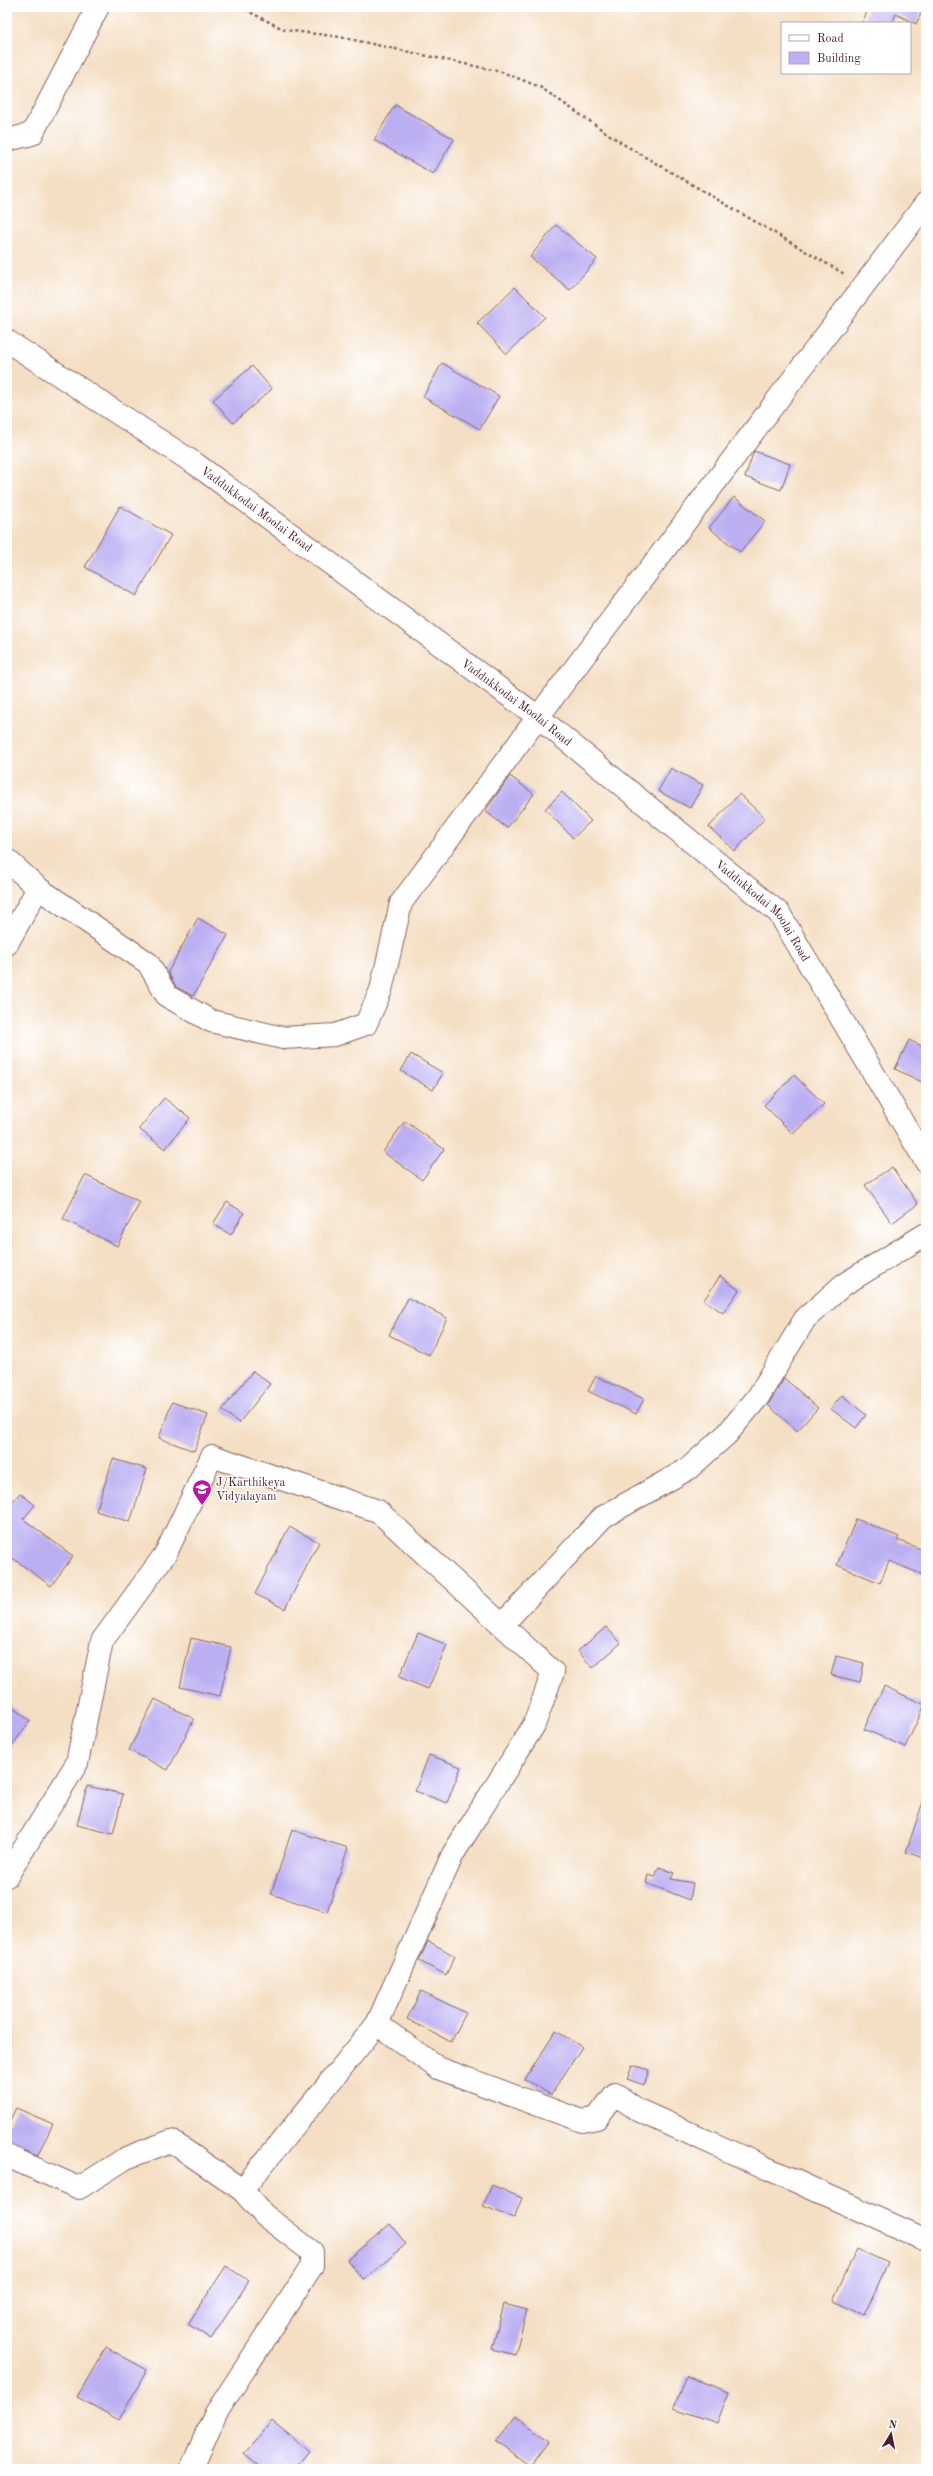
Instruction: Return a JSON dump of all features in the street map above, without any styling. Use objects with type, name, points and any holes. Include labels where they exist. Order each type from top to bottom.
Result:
[{"type":"street","points":[[7,140],[32,134],[98,7]]},
{"type":"street","points":[[7,860],[38,888],[148,963],[167,996],[211,1021],[282,1038],[342,1033],[366,1024],[381,990],[401,903],[538,717],[926,204]]},
{"type":"street","name":"Vaddukkodai Moolai Road","points":[[7,341],[197,465],[538,717],[779,913],[926,1162]]},
{"type":"street","points":[[7,944],[38,888]]},
{"type":"street","points":[[502,1625],[603,1517],[688,1469],[727,1434],[758,1397],[805,1319],[843,1286],[926,1234]]},
{"type":"street","points":[[7,1876],[77,1763],[102,1641],[166,1553],[212,1456],[378,1511],[553,1672],[534,1725],[453,1854],[377,2024],[242,2190]]},
{"type":"street","points":[[377,2024],[438,2068],[582,2121],[597,2118],[615,2094],[638,2110],[926,2240]]},
{"type":"street","points":[[7,2156],[79,2188],[126,2158],[171,2142],[242,2190],[264,2215],[312,2252],[312,2266],[216,2413],[191,2469]]},
{"type":"path","points":[[240,7],[285,30],[340,37],[495,71],[540,87],[623,144],[864,285]]},
{"type":"building","points":[[869,7],[924,7],[916,24],[896,14],[892,22],[862,22]]},
{"type":"building","points":[[395,105],[454,139],[433,174],[374,140]]},
{"type":"building","points":[[556,225],[597,259],[570,290],[530,257]]},
{"type":"building","points":[[515,287],[545,317],[507,354],[477,323]]},
{"type":"building","points":[[442,363],[499,396],[480,429],[423,397]]},
{"type":"building","points":[[252,366],[272,389],[233,423],[213,400]]},
{"type":"building","points":[[754,451],[790,464],[781,490],[745,477]]},
{"type":"building","points":[[734,497],[765,521],[740,552],[709,528]]},
{"type":"building","points":[[120,506],[171,535],[136,596],[85,567]]},
{"type":"building","points":[[671,768],[703,785],[690,808],[658,791]]},
{"type":"building","points":[[510,776],[534,794],[507,828],[485,811]]},
{"type":"building","points":[[562,792],[591,821],[573,838],[545,809]]},
{"type":"building","points":[[739,794],[765,818],[735,851],[709,827]]},
{"type":"building","points":[[198,918],[228,935],[193,996],[176,987],[168,972]]},
{"type":"building","points":[[909,1040],[926,1048],[926,1084],[895,1069]]},
{"type":"building","points":[[411,1054],[443,1073],[433,1090],[401,1071]]},
{"type":"building","points":[[794,1075],[824,1104],[793,1134],[764,1105]]},
{"type":"building","points":[[164,1098],[190,1118],[165,1149],[139,1129]]},
{"type":"building","points":[[405,1121],[444,1149],[422,1180],[383,1152]]},
{"type":"building","points":[[892,1167],[918,1204],[892,1223],[865,1185]]},
{"type":"building","points":[[85,1175],[140,1202],[117,1246],[63,1219]]},
{"type":"building","points":[[227,1202],[244,1213],[231,1235],[213,1224]]},
{"type":"building","points":[[720,1276],[739,1290],[723,1313],[704,1300]]},
{"type":"building","points":[[408,1298],[447,1318],[429,1355],[389,1335]]},
{"type":"building","points":[[253,1371],[270,1384],[239,1423],[222,1410]]},
{"type":"building","points":[[596,1376],[644,1399],[636,1414],[588,1391]]},
{"type":"building","points":[[784,1378],[818,1408],[797,1431],[768,1405]]},
{"type":"building","points":[[842,1395],[866,1415],[856,1428],[831,1409]]},
{"type":"building","points":[[172,1402],[208,1415],[194,1451],[159,1438]]},
{"type":"building","points":[[113,1459],[147,1469],[130,1522],[96,1511]]},
{"type":"building","points":[[20,1493],[35,1505],[23,1519],[73,1556],[51,1586],[7,1554],[7,1508]]},
{"type":"building","points":[[856,1519],[899,1537],[897,1540],[926,1551],[926,1576],[889,1561],[880,1583],[837,1565]]},
{"type":"building","points":[[289,1527],[319,1542],[285,1609],[255,1594]]},
{"type":"building","points":[[606,1627],[621,1643],[593,1668],[578,1651]]},
{"type":"building","points":[[418,1633],[447,1645],[428,1689],[399,1677]]},
{"type":"building","points":[[191,1638],[231,1647],[220,1696],[180,1687]]},
{"type":"building","points":[[836,1656],[864,1663],[860,1682],[831,1675]]},
{"type":"building","points":[[884,1686],[925,1705],[905,1747],[864,1729]]},
{"type":"building","points":[[155,1699],[194,1719],[168,1770],[129,1750]]},
{"type":"building","points":[[7,1703],[30,1721],[7,1752]]},
{"type":"building","points":[[429,1755],[461,1767],[447,1803],[415,1791]]},
{"type":"building","points":[[87,1786],[123,1794],[113,1834],[77,1825]]},
{"type":"building","points":[[923,1802],[926,1803],[926,1859],[906,1852]]},
{"type":"building","points":[[292,1830],[348,1848],[327,1912],[271,1894]]},
{"type":"building","points":[[659,1867],[674,1873],[671,1879],[693,1883],[690,1900],[646,1883],[648,1875],[655,1877]]},
{"type":"building","points":[[428,1941],[455,1956],[446,1975],[419,1961]]},
{"type":"building","points":[[421,1991],[466,2013],[451,2042],[407,2019]]},
{"type":"building","points":[[556,2031],[582,2047],[551,2095],[525,2079]]},
{"type":"building","points":[[632,2065],[649,2070],[644,2085],[627,2079]]},
{"type":"building","points":[[16,2108],[53,2124],[37,2156],[7,2144],[7,2126]]},
{"type":"building","points":[[492,2185],[522,2198],[514,2218],[483,2206]]},
{"type":"building","points":[[390,2224],[406,2244],[364,2280],[347,2260]]},
{"type":"building","points":[[857,2249],[888,2263],[864,2315],[833,2301]]},
{"type":"building","points":[[226,2266],[249,2281],[211,2339],[188,2324]]},
{"type":"building","points":[[504,2304],[527,2310],[515,2355],[492,2349]]},
{"type":"building","points":[[106,2347],[147,2370],[119,2420],[77,2397]]},
{"type":"building","points":[[686,2376],[729,2392],[717,2423],[674,2408]]},
{"type":"building","points":[[516,2416],[549,2441],[530,2466],[496,2441]]},
{"type":"building","points":[[272,2421],[309,2451],[294,2469],[262,2469],[244,2454]]},
{"type":"place","name":"J/Karthikeya Vidyalayam","points":[[202,1506]]}]
